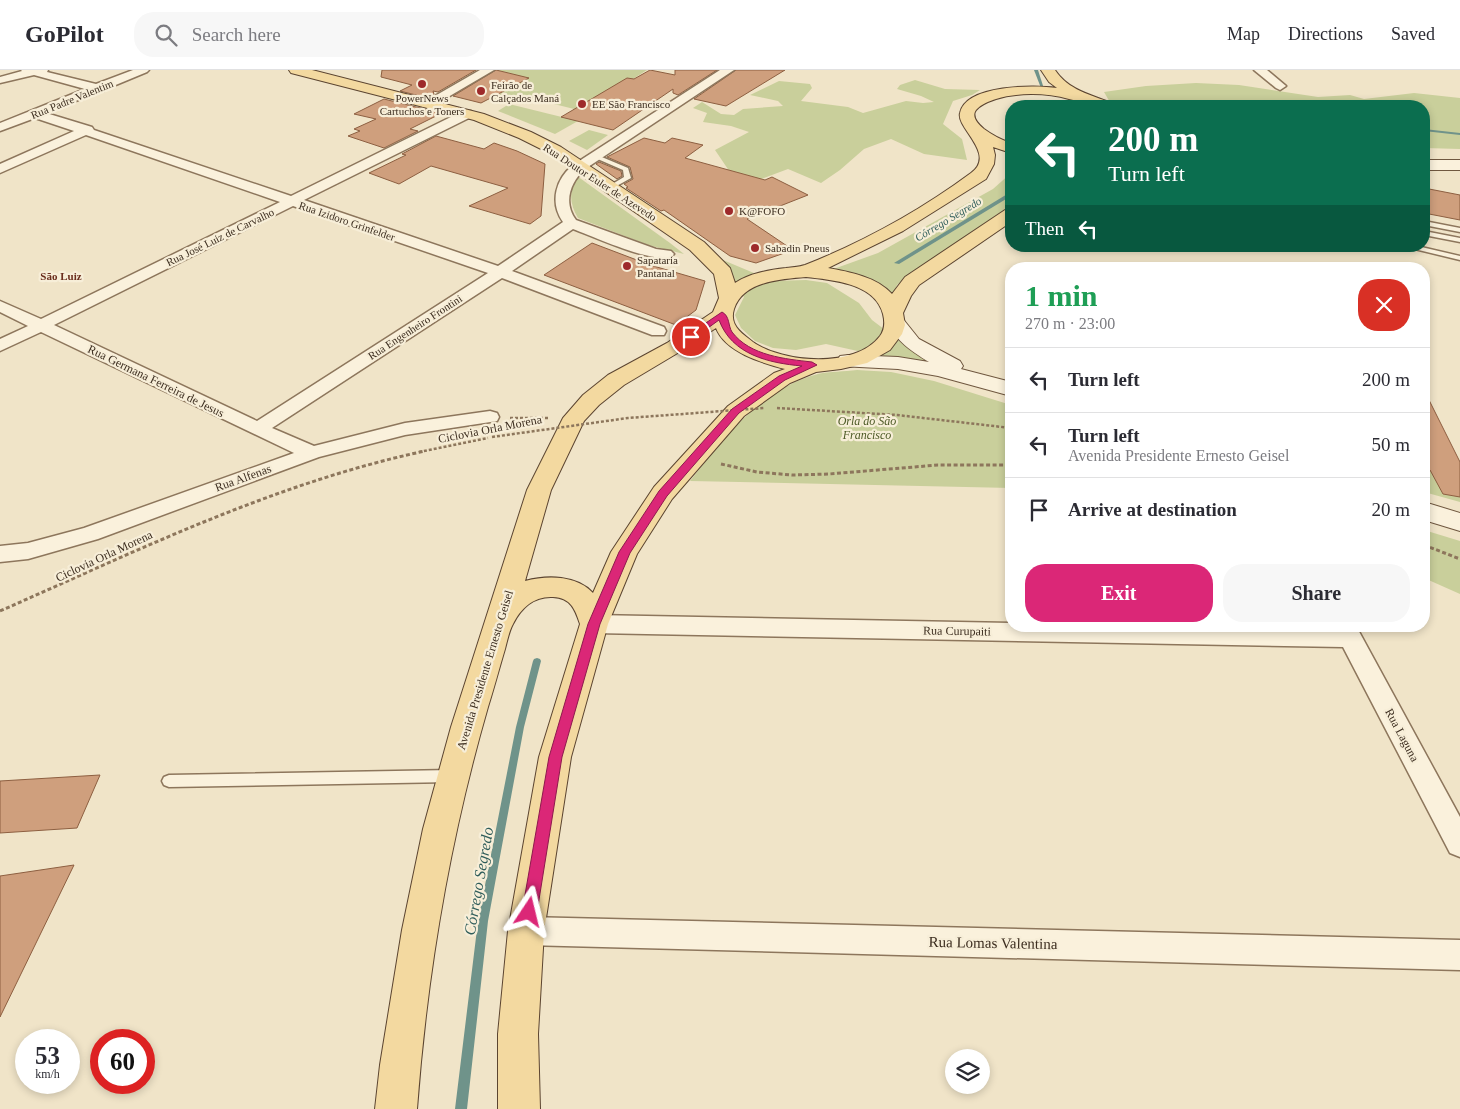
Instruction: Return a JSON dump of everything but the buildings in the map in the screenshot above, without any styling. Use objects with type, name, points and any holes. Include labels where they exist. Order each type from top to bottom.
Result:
[{"type":"main road","name":"Rua Doutor Euler de Azevedo","points":[[296,70],[467,114],[525,135],[555,150],[580,166],[697,246]]},
{"type":"main road","points":[[1048,70],[1054,80],[1078,96]]},
{"type":"main road","points":[[806,272],[878,238],[980,175],[988,164],[988,150],[966,118],[968,110],[1000,84],[1001,78]]},
{"type":"main road","points":[[984,98],[1006,92],[1034,91],[1078,96],[1090,100]]},
{"type":"main road","points":[[978,134],[1005,145]]},
{"type":"main road","points":[[697,246],[723,272],[728,333],[747,350],[777,361],[812,365],[848,361],[876,350],[893,334],[901,296],[912,281],[1005,218]]},
{"type":"main road","points":[[697,246],[741,264],[774,274],[806,272],[838,275],[866,284],[886,298],[895,318]]},
{"type":"main road","name":"Avenida Presidente Ernesto Geisel","points":[[396,1109],[400,1065],[420,930],[440,829],[539,490],[574,418],[591,400],[616,380],[674,347],[725,306],[748,283],[774,274]]},
{"type":"main road","points":[[519,1109],[518,1034],[526,931],[555,757],[594,624],[624,552],[663,493],[736,411],[782,378],[812,365]]},
{"type":"main road","points":[[499,622],[520,594],[528,589],[551,587],[565,588],[583,598],[594,624]]},
{"type":"street","name":"Rua Padre Valentim","points":[[0,127],[100,89],[143,70]]},
{"type":"street","points":[[427,104],[488,70]]},
{"type":"street","points":[[666,254],[654,253],[571,223],[565,217],[562,203],[566,181],[580,166],[728,70]]},
{"type":"street","points":[[1260,70],[1280,86]]},
{"type":"street","points":[[0,80],[34,71],[100,89]]},
{"type":"street","name":"Rua Izidoro Grinfelder","points":[[36,114],[88,130],[291,202],[500,272],[658,331]]},
{"type":"street","name":"Rua José Luiz de Carvalho","points":[[0,346],[467,114]]},
{"type":"street","points":[[0,169],[88,130]]},
{"type":"street","points":[[1430,152],[1460,152]]},
{"type":"street","points":[[1430,165],[1460,165]]},
{"type":"street","name":"Rua Engenheiro Frontini","points":[[258,430],[500,272],[571,223]]},
{"type":"street","name":"Rua Germana Ferreira de Jesus","points":[[0,306],[312,454]]},
{"type":"street","points":[[895,318],[912,343],[942,362],[1005,388]]},
{"type":"street","points":[[848,361],[906,364],[940,370],[1005,388]]},
{"type":"street","name":"Rua Alfenas","points":[[0,554],[28,551],[90,534],[312,454],[405,429],[491,427]]},
{"type":"street","points":[[1430,513],[1460,522]]},
{"type":"street","name":"Rua Curupaiti","points":[[594,624],[1005,628]]},
{"type":"street","name":"Rua Laguna","points":[[1347,632],[1452,814],[1460,844]]},
{"type":"street","name":"Rua Lomas Valentina","points":[[526,931],[1460,955]]},
{"type":"lane","points":[[595,156],[626,169],[628,178],[611,187]]},
{"type":"lane","points":[[1430,224],[1460,230]]},
{"type":"lane","points":[[1430,234],[1460,240]]},
{"type":"lane","points":[[1430,251],[1460,258]]},
{"type":"lane","points":[[169,781],[454,776]]},
{"type":"path","name":"Ciclovia Orla Morena","points":[[0,611],[154,542],[227,512],[310,482],[491,427],[710,410],[800,408],[897,415],[1005,427]]},
{"type":"path","points":[[491,427],[574,418]]},
{"type":"path","points":[[698,453],[715,462],[740,469],[797,475],[943,465],[1005,465]]},
{"type":"path","points":[[1430,547],[1460,559]]},
{"type":"green space","points":[[497,70],[647,70],[633,79],[627,78],[578,110],[518,95],[506,102],[492,98],[527,79]]},
{"type":"green space","points":[[915,80],[945,89],[980,90],[972,95],[953,101],[943,124],[962,139],[967,160],[924,154],[891,139],[864,149],[840,170],[821,183],[788,169],[740,187],[715,150],[749,132],[731,126],[703,122],[707,113],[693,108],[702,102],[721,114],[734,115],[743,109],[783,106],[778,101],[750,95],[779,81],[810,84],[812,88],[801,101],[848,107],[863,113],[906,101],[934,102],[897,89],[900,85]]},
{"type":"green space","points":[[1196,83],[1239,85],[1318,97],[1350,95],[1364,99],[1414,93],[1460,98],[1460,149],[1430,148],[1430,100],[1109,100],[1104,92],[1146,86]]},
{"type":"green space","points":[[509,104],[578,121],[555,134],[498,111]]},
{"type":"green space","points":[[589,130],[608,135],[587,150],[569,141]]},
{"type":"green space","points":[[577,176],[684,254],[648,245],[578,218],[571,197]]},
{"type":"green space","points":[[1005,178],[1005,209],[910,274],[897,285],[892,300],[828,271],[878,253],[993,189]]},
{"type":"green space","points":[[711,255],[773,281],[806,280],[827,283],[859,303],[872,320],[905,345],[966,375],[826,344],[796,350],[773,348],[755,341],[741,328],[735,315],[744,297],[728,272]]},
{"type":"green space","name":"Orla do São Francisco","points":[[857,370],[891,372],[934,381],[1005,403],[1005,488],[690,481],[731,432],[761,403],[797,381],[827,372]]},
{"type":"green space","points":[[1430,470],[1460,474],[1460,502],[1430,494]]},
{"type":"green space","points":[[1430,532],[1460,541],[1460,594],[1430,581]]},
{"type":"waterway","name":"Córrego Segredo","points":[[1036,70],[1043,88]]},
{"type":"waterway","points":[[1430,131],[1460,134]]},
{"type":"waterway","name":"Córrego Segredo","points":[[897,263],[1005,198]]},
{"type":"waterway","name":"Córrego Segredo","points":[[461,1109],[483,921],[520,727],[537,661]]},
{"type":"place","name":"PowerNews Cartuchos e Toners","points":[[422,84]]},
{"type":"place","name":"Feirão de Calçados Maná","points":[[481,91]]},
{"type":"place","name":"EE São Francisco","points":[[582,104]]},
{"type":"place","name":"K@FOFO","points":[[729,211]]},
{"type":"place","name":"Sabadin Pneus","points":[[755,248]]},
{"type":"place","name":"Sapataria Pantanal","points":[[627,266]]},
{"type":"district","name":"São Luiz","points":[[61,276]]},
{"type":"route","points":[[529,912],[555,757],[594,624],[624,552],[663,493],[736,411],[782,378],[812,365],[777,361],[747,350],[728,333],[722,315],[691,337]]}]
